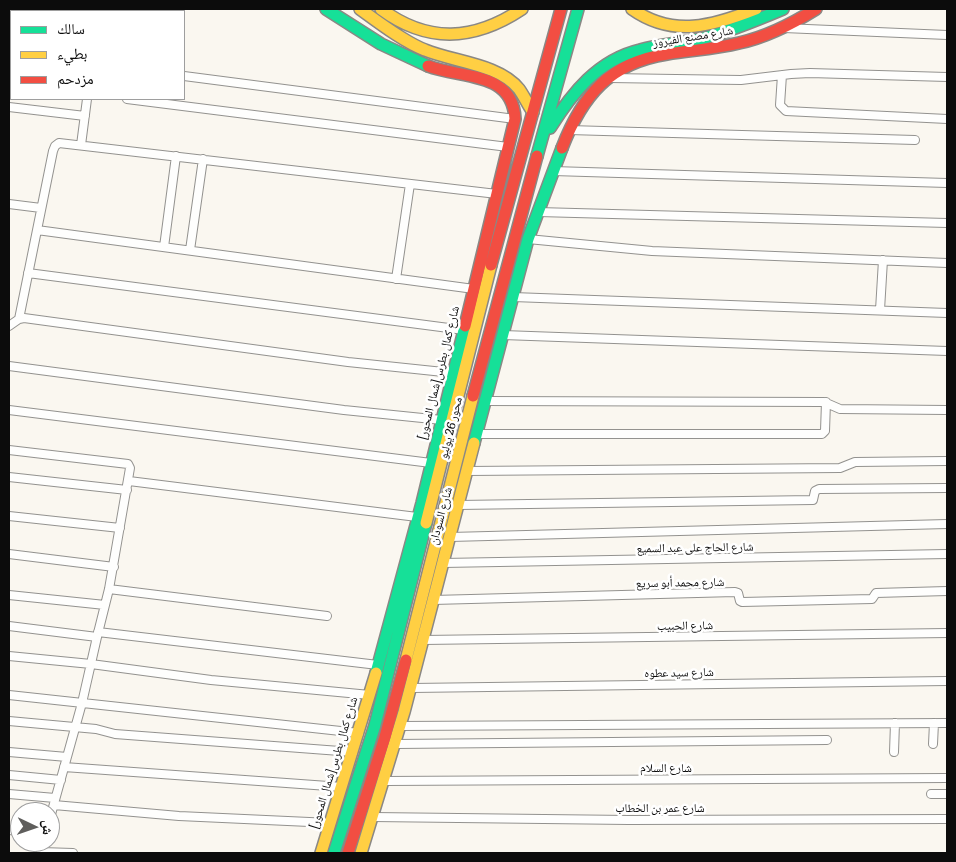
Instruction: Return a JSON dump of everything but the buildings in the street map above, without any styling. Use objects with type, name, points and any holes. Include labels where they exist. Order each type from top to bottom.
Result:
[{"type":"main road","name":"شارع كمال بطرس[شمال المحور]","points":[[320,853],[359,733],[378,665],[442,420],[515,119],[515,109],[512,100],[506,91],[498,85],[441,71],[396,53],[375,42],[326,9]]},
{"type":"main road","points":[[360,9],[422,49],[446,58],[500,72],[518,88],[533,112]]},
{"type":"main road","points":[[381,9],[403,25],[439,34],[459,34],[478,31],[496,25],[522,9]]},
{"type":"main road","name":"محور 26 يوليو","points":[[334,853],[378,716],[486,284],[562,9]]},
{"type":"main road","name":"محور 26 يوليو","points":[[348,853],[385,737],[430,568],[500,286],[578,9]]},
{"type":"main road","points":[[632,9],[639,15],[659,25],[681,28],[724,20],[756,9]]},
{"type":"main road","points":[[541,138],[573,92],[612,60],[642,49],[724,33],[783,9]]},
{"type":"main road","name":"شارع مصنع الفيروز","points":[[569,130],[578,111],[591,94],[608,78],[624,68],[643,59],[663,54],[726,46],[752,40],[783,28],[816,9]]},
{"type":"main road","name":"شارع السودان","points":[[361,853],[385,781],[412,688],[433,600],[528,239],[569,130]]},
{"type":"street","points":[[783,28],[947,35]]},
{"type":"street","points":[[608,78],[741,80],[810,73],[947,77]]},
{"type":"street","points":[[782,75],[780,105],[786,111],[947,119]]},
{"type":"street","points":[[185,76],[515,119]]},
{"type":"street","points":[[81,145],[87,100]]},
{"type":"street","points":[[135,100],[508,147]]},
{"type":"street","points":[[9,107],[85,116]]},
{"type":"street","points":[[569,130],[915,140]]},
{"type":"street","points":[[453,373],[348,362],[34,320],[14,323],[28,273],[53,151],[59,143],[497,194]]},
{"type":"street","points":[[164,247],[176,156]]},
{"type":"street","points":[[190,250],[203,159]]},
{"type":"street","points":[[553,171],[855,182],[947,183]]},
{"type":"street","points":[[396,279],[410,184]]},
{"type":"street","points":[[9,204],[42,208]]},
{"type":"street","points":[[538,212],[947,223]]},
{"type":"street","points":[[37,230],[474,289]]},
{"type":"street","points":[[528,239],[652,251],[947,262]]},
{"type":"street","points":[[880,310],[883,260]]},
{"type":"street","points":[[28,273],[464,330]]},
{"type":"street","points":[[513,297],[947,313]]},
{"type":"street","points":[[503,336],[947,351]]},
{"type":"street","points":[[11,366],[344,410],[442,420]]},
{"type":"street","points":[[486,401],[826,402],[832,407],[840,409],[947,410]]},
{"type":"street","points":[[477,434],[822,434],[825,431],[826,402]]},
{"type":"street","points":[[9,410],[431,463]]},
{"type":"street","points":[[9,450],[128,464],[130,468],[110,589],[76,727],[55,802],[9,794]]},
{"type":"street","points":[[467,470],[840,468],[855,462],[947,461]]},
{"type":"street","points":[[9,477],[127,490]]},
{"type":"street","points":[[129,481],[417,517]]},
{"type":"street","points":[[458,506],[814,500],[816,491],[820,489],[947,488]]},
{"type":"street","points":[[9,516],[120,528]]},
{"type":"street","points":[[450,537],[947,524]]},
{"type":"street","points":[[9,554],[114,567]]},
{"type":"street","name":"شارع الحاج على عبد السميع","points":[[443,563],[947,554]]},
{"type":"street","points":[[110,589],[327,616]]},
{"type":"street","name":"شارع محمد أبو سريع","points":[[433,600],[735,592],[738,593],[742,602],[872,599],[877,593],[947,591]]},
{"type":"street","points":[[9,594],[105,605]]},
{"type":"street","points":[[9,626],[378,665]]},
{"type":"street","name":"شارع الحبيب","points":[[423,640],[947,633]]},
{"type":"street","points":[[9,656],[91,664],[212,680],[370,695]]},
{"type":"street","name":"شارع سيد عطوه","points":[[412,688],[947,681]]},
{"type":"street","points":[[9,695],[359,733]]},
{"type":"street","points":[[9,720],[103,730],[115,734],[353,752]]},
{"type":"street","points":[[933,744],[934,723]]},
{"type":"street","points":[[400,726],[947,723]]},
{"type":"street","points":[[894,752],[895,724]]},
{"type":"street","points":[[396,744],[827,740]]},
{"type":"street","points":[[9,752],[67,757]]},
{"type":"street","points":[[64,767],[342,788]]},
{"type":"street","points":[[9,775],[61,780]]},
{"type":"street","name":"شارع السلام","points":[[385,781],[947,778]]},
{"type":"street","points":[[931,794],[947,794]]},
{"type":"street","points":[[60,803],[179,816],[331,823]]},
{"type":"street","name":"شارع عمر بن الخطاب","points":[[373,817],[629,820],[947,819]]},
{"type":"street","points":[[40,852],[73,853]]},
{"type":"traffic: fast","points":[[326,9],[381,44],[428,66]]},
{"type":"traffic: fast","points":[[537,156],[578,9]]},
{"type":"traffic: fast","points":[[550,128],[567,102],[577,91],[611,61],[648,48],[714,35],[783,9]]},
{"type":"traffic: fast","points":[[474,443],[528,239],[562,148]]},
{"type":"traffic: fast","points":[[376,673],[422,503],[465,326]]},
{"type":"traffic: fast","points":[[334,853],[375,725],[426,523]]},
{"type":"traffic: slow","points":[[360,9],[391,31],[417,46],[500,74],[519,89],[533,112]]},
{"type":"traffic: slow","points":[[381,9],[416,28],[434,33],[451,34],[469,32],[486,27],[504,20],[522,9]]},
{"type":"traffic: slow","points":[[632,9],[647,18],[663,24],[678,26],[709,24],[756,9]]},
{"type":"traffic: slow","points":[[426,523],[491,265]]},
{"type":"traffic: slow","points":[[406,660],[473,396]]},
{"type":"traffic: slow","points":[[361,853],[404,712],[474,443]]},
{"type":"traffic: slow","points":[[321,853],[376,673]]},
{"type":"traffic: jam","points":[[491,265],[561,9]]},
{"type":"traffic: jam","points":[[562,148],[570,129],[589,98],[600,85],[629,65],[647,58],[721,47],[749,40],[779,29],[816,9]]},
{"type":"traffic: jam","points":[[428,66],[484,79],[496,85],[505,92],[512,103],[515,119],[465,326]]},
{"type":"traffic: jam","points":[[473,396],[537,156]]},
{"type":"traffic: jam","points":[[348,853],[385,737],[406,660]]}]
